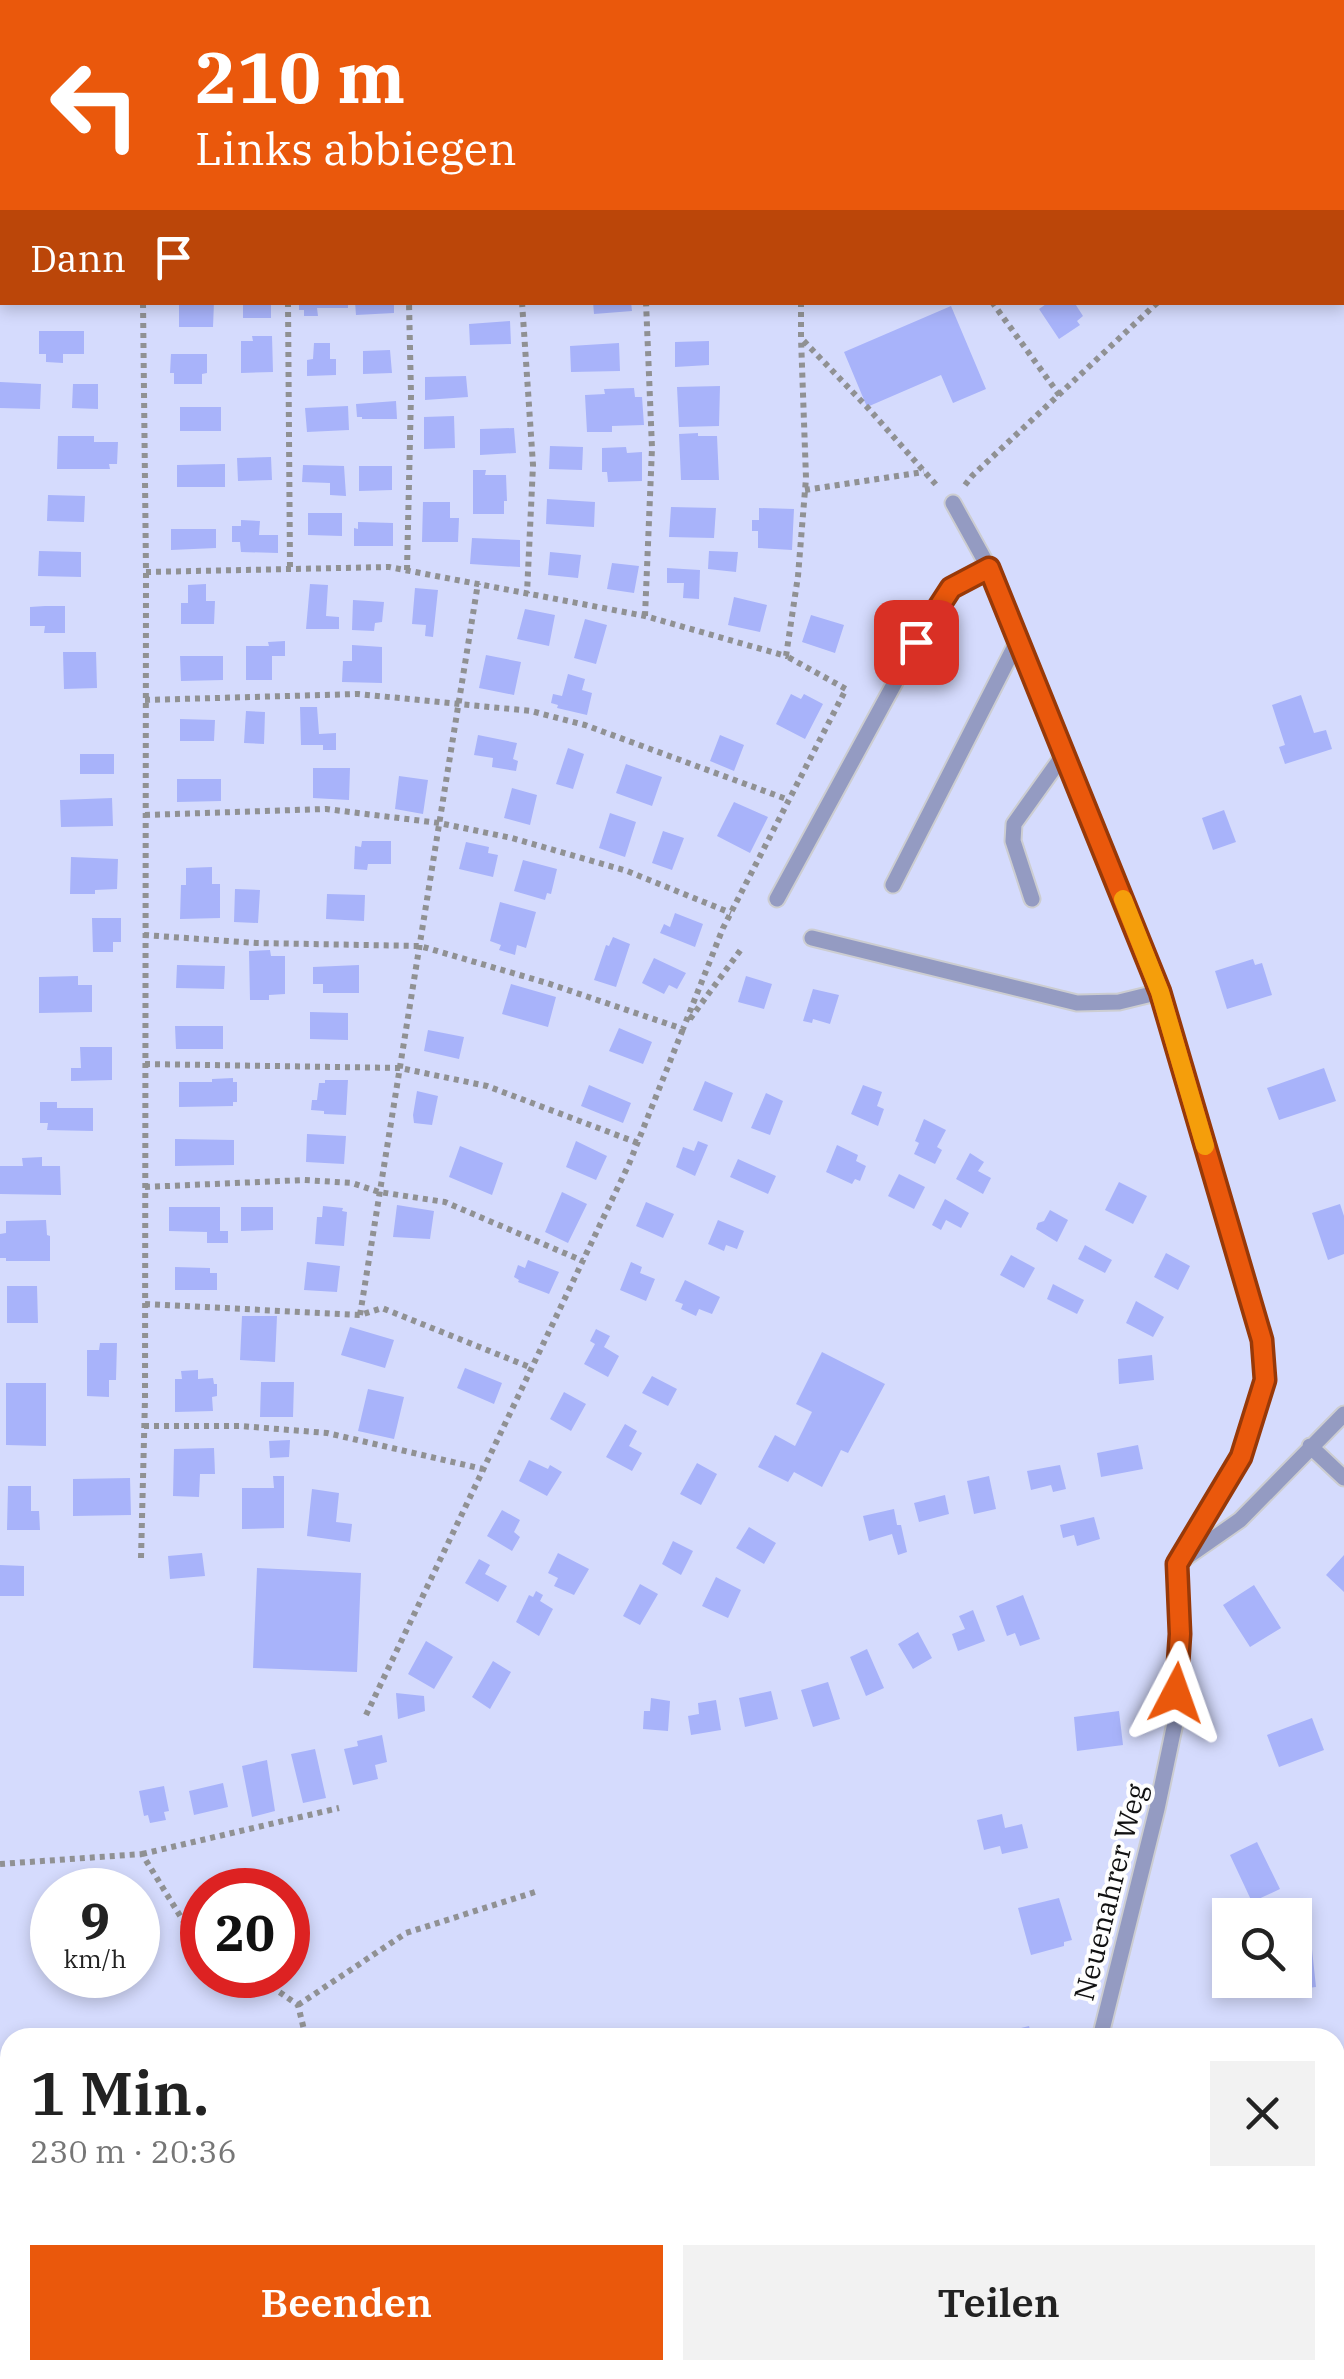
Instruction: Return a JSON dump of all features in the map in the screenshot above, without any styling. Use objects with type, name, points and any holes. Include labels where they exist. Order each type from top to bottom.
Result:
[{"type":"lane","points":[[953,503],[989,568],[1160,992],[1262,1340],[1265,1380],[1241,1457],[1177,1564]]},
{"type":"lane","points":[[777,899],[916,642],[951,588],[989,568]]},
{"type":"lane","points":[[893,885],[1018,640]]},
{"type":"lane","points":[[1032,900],[1013,841],[1014,824],[1064,754]]},
{"type":"lane","points":[[812,938],[1076,1003],[1119,1002],[1160,992]]},
{"type":"lane","points":[[1177,1564],[1240,1520],[1344,1414]]},
{"type":"lane","points":[[1310,1446],[1344,1478]]},
{"type":"lane","name":"Neuenahrer Weg","points":[[1102,2028],[1157,1809],[1174,1723],[1180,1634],[1177,1564]]},
{"type":"path","points":[[141,1558],[146,572],[142,305]]},
{"type":"path","points":[[288,305],[290,569]]},
{"type":"path","points":[[407,570],[409,305]]},
{"type":"path","points":[[522,305],[533,465],[528,593]]},
{"type":"path","points":[[645,616],[652,448],[646,305]]},
{"type":"path","points":[[786,656],[805,490],[801,305]]},
{"type":"path","points":[[994,305],[1060,396]]},
{"type":"path","points":[[801,338],[953,503],[972,476],[1155,305]]},
{"type":"path","points":[[805,490],[924,472]]},
{"type":"path","points":[[146,572],[389,567],[407,570],[645,616],[786,656],[846,689],[731,913],[638,1143],[366,1715]]},
{"type":"path","points":[[360,1315],[478,583]]},
{"type":"path","points":[[145,700],[358,694],[531,711],[585,725],[789,800]]},
{"type":"path","points":[[145,814],[326,809],[440,823],[512,838],[627,871],[731,913]]},
{"type":"path","points":[[144,935],[256,943],[420,946],[547,983],[683,1030]]},
{"type":"path","points":[[683,1030],[742,948]]},
{"type":"path","points":[[144,1064],[400,1068],[488,1086],[638,1143]]},
{"type":"path","points":[[145,1187],[304,1180],[352,1183],[379,1192],[445,1202],[583,1261]]},
{"type":"path","points":[[145,1304],[360,1315],[382,1308],[532,1368]]},
{"type":"path","points":[[144,1426],[241,1426],[327,1433],[484,1470]]},
{"type":"path","points":[[0,1864],[142,1854],[339,1808]]},
{"type":"path","points":[[142,1854],[180,1916]]},
{"type":"path","points":[[298,2005],[406,1932],[538,1891]]},
{"type":"path","points":[[288,1998],[298,2005],[304,2028]]},
{"type":"shaded area","points":[[0,305],[1344,305],[1344,2028],[0,2028]]},
{"type":"building","points":[[179,305],[214,305],[213,327],[179,327]]},
{"type":"building","points":[[243,305],[271,305],[271,318],[243,318]]},
{"type":"building","points":[[299,305],[348,305],[317,308],[318,316],[304,316],[304,310],[299,310]]},
{"type":"building","points":[[355,305],[394,305],[394,313],[356,315]]},
{"type":"building","points":[[593,305],[631,305],[632,311],[594,314]]},
{"type":"building","points":[[1045,305],[1076,305],[1083,316],[1077,321],[1080,325],[1059,339],[1039,309]]},
{"type":"building","points":[[951,306],[986,389],[953,403],[941,375],[867,407],[844,352]]},
{"type":"building","points":[[510,321],[511,344],[470,345],[469,324]]},
{"type":"building","points":[[39,331],[84,331],[84,354],[63,354],[63,363],[46,362],[46,354],[39,354]]},
{"type":"building","points":[[252,336],[272,336],[273,372],[241,373],[241,341],[253,341]]},
{"type":"building","points":[[709,341],[709,365],[675,367],[675,342]]},
{"type":"building","points":[[314,343],[330,343],[336,375],[307,376],[307,360],[313,359]]},
{"type":"building","points":[[619,343],[620,371],[571,372],[570,346]]},
{"type":"building","points":[[390,350],[392,373],[363,374],[363,351]]},
{"type":"building","points":[[171,354],[207,354],[207,373],[202,374],[202,384],[174,384]]},
{"type":"building","points":[[466,376],[468,397],[425,400],[425,377]]},
{"type":"building","points":[[0,382],[41,384],[40,409],[0,408]]},
{"type":"building","points":[[73,384],[98,384],[98,409],[72,408]]},
{"type":"building","points":[[720,386],[719,426],[679,427],[677,387]]},
{"type":"building","points":[[634,388],[635,397],[642,397],[644,425],[612,426],[612,432],[587,432],[585,395],[605,394],[604,389]]},
{"type":"building","points":[[396,401],[397,419],[357,417],[356,404]]},
{"type":"building","points":[[348,406],[349,430],[307,432],[305,408]]},
{"type":"building","points":[[180,407],[221,407],[221,431],[180,431]]},
{"type":"building","points":[[454,416],[455,448],[424,449],[424,417]]},
{"type":"building","points":[[514,428],[516,453],[480,455],[480,429]]},
{"type":"building","points":[[679,434],[717,436],[719,480],[681,480]]},
{"type":"building","points":[[58,436],[94,436],[94,442],[118,442],[117,464],[109,464],[110,469],[57,469]]},
{"type":"building","points":[[550,446],[583,447],[582,470],[549,469]]},
{"type":"building","points":[[626,447],[627,453],[642,452],[642,481],[608,482],[607,472],[602,472],[602,448]]},
{"type":"building","points":[[271,457],[272,480],[238,481],[237,458]]},
{"type":"building","points":[[225,464],[225,487],[177,487],[177,465]]},
{"type":"building","points":[[303,465],[344,466],[346,496],[330,495],[330,483],[302,482]]},
{"type":"building","points":[[359,466],[392,466],[392,490],[359,491]]},
{"type":"building","points":[[473,470],[486,470],[485,475],[506,475],[504,514],[473,514]]},
{"type":"building","points":[[48,495],[85,496],[84,522],[47,521]]},
{"type":"building","points":[[547,499],[595,502],[594,527],[546,524]]},
{"type":"building","points":[[423,502],[450,502],[450,518],[459,518],[458,542],[422,542]]},
{"type":"building","points":[[671,507],[716,508],[714,538],[669,537]]},
{"type":"building","points":[[759,508],[794,509],[792,550],[758,548],[758,531],[752,531],[752,520],[759,520]]},
{"type":"building","points":[[308,513],[342,513],[342,536],[308,535]]},
{"type":"building","points":[[241,520],[260,521],[259,535],[278,535],[278,553],[241,552],[240,542],[232,542],[232,526],[241,526]]},
{"type":"building","points":[[358,522],[393,523],[393,546],[354,546]]},
{"type":"building","points":[[171,529],[216,529],[216,548],[171,550]]},
{"type":"building","points":[[472,538],[520,540],[520,567],[470,564]]},
{"type":"building","points":[[39,551],[81,552],[81,577],[38,576]]},
{"type":"building","points":[[709,551],[738,552],[736,572],[708,569]]},
{"type":"building","points":[[550,552],[581,555],[578,578],[548,575]]},
{"type":"building","points":[[612,563],[639,566],[634,593],[607,589]]},
{"type":"building","points":[[667,568],[700,570],[699,599],[683,598],[684,583],[667,583]]},
{"type":"building","points":[[206,584],[206,601],[215,601],[214,624],[181,624],[181,603],[188,603],[188,585]]},
{"type":"building","points":[[310,584],[328,585],[326,616],[339,617],[339,629],[306,629]]},
{"type":"building","points":[[415,588],[438,590],[433,637],[425,636],[426,625],[412,624]]},
{"type":"building","points":[[734,597],[767,605],[760,632],[728,625]]},
{"type":"building","points":[[353,600],[384,602],[382,622],[375,623],[374,631],[352,630]]},
{"type":"building","points":[[65,606],[65,633],[44,633],[45,626],[30,626],[30,607]]},
{"type":"building","points":[[525,609],[555,615],[549,646],[517,639]]},
{"type":"building","points":[[811,615],[844,625],[835,653],[802,642]]},
{"type":"building","points":[[585,619],[607,625],[596,664],[574,658]]},
{"type":"building","points":[[285,641],[285,656],[272,656],[272,680],[246,680],[246,646]]},
{"type":"building","points":[[352,645],[382,647],[382,683],[342,682],[343,661],[352,661]]},
{"type":"building","points":[[63,652],[96,652],[97,688],[64,689]]},
{"type":"building","points":[[486,655],[521,662],[514,695],[479,688]]},
{"type":"building","points":[[180,656],[223,656],[223,680],[181,681]]},
{"type":"building","points":[[568,674],[585,679],[582,690],[592,693],[587,715],[551,703],[553,694],[562,696]]},
{"type":"building","points":[[791,694],[801,699],[804,694],[823,704],[805,739],[776,724]]},
{"type":"building","points":[[1301,695],[1314,733],[1326,730],[1332,749],[1285,764],[1279,747],[1285,745],[1272,705]]},
{"type":"building","points":[[300,707],[317,707],[319,734],[336,733],[336,750],[323,750],[323,745],[301,745]]},
{"type":"building","points":[[246,711],[265,712],[264,744],[244,743]]},
{"type":"building","points":[[180,719],[215,720],[214,741],[180,741]]},
{"type":"building","points":[[478,735],[517,743],[513,759],[518,761],[516,771],[492,767],[493,758],[474,755]]},
{"type":"building","points":[[720,735],[744,745],[734,771],[710,761]]},
{"type":"building","points":[[568,748],[584,754],[573,789],[556,784]]},
{"type":"building","points":[[80,754],[114,754],[114,774],[80,774]]},
{"type":"building","points":[[626,764],[662,777],[652,806],[616,793]]},
{"type":"building","points":[[313,768],[350,768],[349,800],[313,798]]},
{"type":"building","points":[[399,776],[428,780],[423,814],[395,809]]},
{"type":"building","points":[[177,779],[221,779],[221,801],[177,802]]},
{"type":"building","points":[[512,788],[537,795],[530,825],[504,818]]},
{"type":"building","points":[[112,798],[113,826],[61,827],[60,800]]},
{"type":"building","points":[[734,802],[768,817],[750,853],[717,836]]},
{"type":"building","points":[[1224,810],[1236,842],[1213,850],[1202,818]]},
{"type":"building","points":[[610,813],[636,822],[625,857],[599,848]]},
{"type":"building","points":[[663,831],[684,838],[672,870],[652,863]]},
{"type":"building","points":[[362,841],[391,841],[391,864],[368,864],[367,870],[354,869],[355,846],[361,847]]},
{"type":"building","points":[[466,842],[489,847],[488,853],[498,855],[493,877],[459,869]]},
{"type":"building","points":[[71,857],[118,859],[117,889],[70,894]]},
{"type":"building","points":[[523,860],[557,869],[551,894],[547,893],[545,900],[514,891]]},
{"type":"building","points":[[212,867],[212,884],[220,884],[220,918],[180,919],[186,868]]},
{"type":"building","points":[[235,889],[260,890],[258,923],[234,922]]},
{"type":"building","points":[[327,894],[365,895],[364,921],[326,919]]},
{"type":"building","points":[[500,902],[536,912],[526,948],[517,945],[515,955],[499,950],[501,945],[490,941]]},
{"type":"building","points":[[675,913],[703,924],[695,947],[660,933],[664,924],[670,927]]},
{"type":"building","points":[[92,918],[121,918],[121,942],[113,942],[113,952],[93,952]]},
{"type":"building","points":[[613,937],[630,944],[616,987],[594,980],[606,945]]},
{"type":"building","points":[[270,950],[271,956],[285,956],[285,994],[269,995],[269,1000],[250,1000],[249,951]]},
{"type":"building","points":[[654,958],[686,973],[677,989],[669,985],[664,994],[642,983]]},
{"type":"building","points":[[1253,959],[1255,965],[1262,963],[1272,995],[1227,1009],[1215,971]]},
{"type":"building","points":[[177,965],[225,966],[224,989],[176,988]]},
{"type":"building","points":[[359,965],[359,993],[323,993],[323,984],[313,984],[313,967]]},
{"type":"building","points":[[78,976],[78,985],[92,985],[92,1012],[39,1013],[39,977]]},
{"type":"building","points":[[746,976],[772,984],[764,1009],[738,1002]]},
{"type":"building","points":[[511,984],[556,997],[548,1027],[502,1014]]},
{"type":"building","points":[[813,989],[839,995],[830,1024],[813,1019],[812,1023],[803,1021]]},
{"type":"building","points":[[310,1012],[348,1013],[348,1040],[310,1039]]},
{"type":"building","points":[[175,1026],[223,1026],[223,1049],[176,1049]]},
{"type":"building","points":[[619,1028],[652,1042],[643,1064],[609,1051]]},
{"type":"building","points":[[428,1030],[464,1037],[459,1059],[424,1051]]},
{"type":"building","points":[[80,1047],[112,1047],[112,1080],[71,1081],[71,1068],[81,1068]]},
{"type":"building","points":[[1324,1068],[1336,1101],[1279,1120],[1267,1088]]},
{"type":"building","points":[[233,1078],[237,1082],[237,1102],[233,1106],[179,1107],[179,1082]]},
{"type":"building","points":[[348,1080],[346,1115],[311,1110],[319,1083]]},
{"type":"building","points":[[705,1081],[733,1093],[722,1122],[693,1110]]},
{"type":"building","points":[[589,1085],[631,1103],[623,1123],[581,1106]]},
{"type":"building","points":[[863,1085],[882,1092],[877,1106],[884,1109],[878,1126],[851,1114]]},
{"type":"building","points":[[417,1091],[438,1096],[432,1125],[414,1123]]},
{"type":"building","points":[[766,1093],[783,1101],[770,1135],[751,1128]]},
{"type":"building","points":[[40,1102],[57,1102],[57,1108],[93,1108],[93,1131],[47,1130],[48,1123],[40,1123]]},
{"type":"building","points":[[924,1119],[946,1130],[937,1147],[942,1150],[935,1164],[914,1154]]},
{"type":"building","points":[[307,1134],[346,1136],[344,1164],[306,1162]]},
{"type":"building","points":[[175,1139],[234,1140],[234,1165],[175,1166]]},
{"type":"building","points":[[576,1141],[607,1156],[596,1180],[566,1167]]},
{"type":"building","points":[[698,1141],[708,1145],[695,1176],[676,1167],[683,1147],[694,1151]]},
{"type":"building","points":[[837,1145],[858,1155],[856,1161],[866,1166],[860,1181],[855,1179],[852,1184],[826,1172]]},
{"type":"building","points":[[460,1146],[503,1163],[492,1195],[449,1177]]},
{"type":"building","points":[[970,1153],[984,1162],[978,1171],[991,1178],[983,1194],[956,1179]]},
{"type":"building","points":[[42,1157],[42,1166],[60,1166],[61,1195],[0,1194],[0,1166],[23,1166],[22,1158]]},
{"type":"building","points":[[738,1159],[776,1176],[768,1194],[730,1177]]},
{"type":"building","points":[[899,1174],[925,1187],[914,1209],[888,1196]]},
{"type":"building","points":[[1119,1182],[1147,1196],[1133,1224],[1105,1210]]},
{"type":"building","points":[[562,1192],[587,1204],[568,1243],[545,1232]]},
{"type":"building","points":[[945,1199],[969,1213],[961,1228],[946,1220],[941,1230],[932,1225]]},
{"type":"building","points":[[646,1202],[674,1214],[663,1238],[636,1226]]},
{"type":"building","points":[[1340,1204],[1344,1216],[1344,1254],[1328,1260],[1312,1213]]},
{"type":"building","points":[[397,1205],[434,1211],[430,1239],[393,1237]]},
{"type":"building","points":[[323,1206],[347,1212],[344,1246],[315,1244],[317,1217],[322,1217]]},
{"type":"building","points":[[169,1207],[220,1207],[220,1231],[228,1231],[228,1243],[207,1243],[207,1232],[169,1231]]},
{"type":"building","points":[[241,1207],[273,1207],[273,1230],[241,1231]]},
{"type":"building","points":[[1050,1210],[1068,1220],[1057,1242],[1036,1229]]},
{"type":"building","points":[[46,1220],[50,1261],[0,1258],[0,1234],[6,1233],[6,1221]]},
{"type":"building","points":[[718,1220],[744,1231],[737,1249],[726,1245],[724,1251],[708,1244]]},
{"type":"building","points":[[1085,1245],[1112,1260],[1105,1273],[1078,1259]]},
{"type":"building","points":[[1166,1253],[1190,1266],[1178,1290],[1154,1277]]},
{"type":"building","points":[[1011,1255],[1035,1268],[1024,1288],[1000,1275]]},
{"type":"building","points":[[528,1260],[559,1272],[549,1294],[514,1277],[518,1265],[525,1268]]},
{"type":"building","points":[[307,1262],[340,1266],[337,1292],[304,1290]]},
{"type":"building","points":[[631,1262],[642,1267],[640,1273],[655,1279],[646,1301],[620,1290]]},
{"type":"building","points":[[175,1267],[210,1268],[210,1273],[217,1273],[217,1290],[175,1290]]},
{"type":"building","points":[[685,1280],[720,1297],[712,1314],[699,1309],[696,1316],[681,1309],[683,1304],[675,1301]]},
{"type":"building","points":[[1053,1284],[1084,1300],[1077,1314],[1047,1299]]},
{"type":"building","points":[[7,1286],[37,1286],[38,1323],[7,1323]]},
{"type":"building","points":[[1136,1301],[1164,1317],[1153,1337],[1126,1323]]},
{"type":"building","points":[[242,1316],[277,1316],[275,1362],[240,1360]]},
{"type":"building","points":[[350,1327],[394,1340],[385,1368],[341,1355]]},
{"type":"building","points":[[596,1329],[610,1336],[604,1347],[619,1356],[608,1377],[584,1364],[595,1344],[590,1341]]},
{"type":"building","points":[[100,1343],[117,1343],[116,1380],[109,1380],[109,1397],[87,1396],[87,1350],[99,1350]]},
{"type":"building","points":[[822,1352],[885,1384],[848,1453],[841,1450],[822,1487],[794,1472],[788,1482],[758,1467],[775,1435],[795,1446],[812,1412],[796,1404]]},
{"type":"building","points":[[1152,1355],[1154,1380],[1119,1384],[1118,1359]]},
{"type":"building","points":[[465,1368],[502,1383],[494,1404],[457,1388]]},
{"type":"building","points":[[198,1370],[198,1379],[213,1378],[217,1384],[217,1396],[212,1397],[213,1411],[175,1412],[175,1379],[182,1379],[181,1371]]},
{"type":"building","points":[[652,1376],[677,1389],[668,1406],[642,1393]]},
{"type":"building","points":[[261,1382],[294,1382],[293,1417],[260,1417]]},
{"type":"building","points":[[6,1383],[46,1383],[46,1446],[6,1445]]},
{"type":"building","points":[[368,1389],[404,1397],[394,1439],[358,1431]]},
{"type":"building","points":[[564,1392],[586,1404],[571,1431],[550,1419]]},
{"type":"building","points":[[625,1424],[637,1431],[629,1446],[642,1453],[632,1471],[606,1457]]},
{"type":"building","points":[[290,1440],[289,1457],[270,1458],[269,1441]]},
{"type":"building","points":[[1138,1445],[1143,1469],[1101,1477],[1097,1453]]},
{"type":"building","points":[[214,1448],[215,1474],[200,1474],[199,1497],[173,1496],[174,1449]]},
{"type":"building","points":[[529,1460],[562,1472],[547,1496],[519,1481]]},
{"type":"building","points":[[697,1463],[717,1474],[701,1505],[680,1494]]},
{"type":"building","points":[[1060,1465],[1066,1489],[1053,1492],[1051,1485],[1031,1490],[1027,1471]]},
{"type":"building","points":[[273,1476],[284,1476],[284,1528],[242,1529],[242,1488],[274,1488]]},
{"type":"building","points":[[989,1476],[996,1509],[974,1514],[967,1481]]},
{"type":"building","points":[[130,1478],[131,1515],[73,1516],[73,1479]]},
{"type":"building","points":[[8,1486],[31,1486],[31,1511],[39,1511],[40,1530],[7,1530]]},
{"type":"building","points":[[312,1489],[339,1493],[336,1522],[352,1524],[350,1542],[307,1536]]},
{"type":"building","points":[[945,1495],[949,1514],[919,1522],[914,1503]]},
{"type":"building","points":[[894,1509],[907,1552],[898,1555],[892,1534],[869,1541],[863,1516]]},
{"type":"building","points":[[502,1510],[520,1520],[514,1532],[520,1537],[512,1551],[487,1536]]},
{"type":"building","points":[[1094,1517],[1100,1539],[1077,1546],[1074,1535],[1063,1538],[1060,1525]]},
{"type":"building","points":[[749,1527],[776,1543],[764,1564],[736,1548]]},
{"type":"building","points":[[673,1541],[693,1551],[681,1575],[662,1564]]},
{"type":"building","points":[[202,1553],[205,1576],[170,1579],[168,1556]]},
{"type":"building","points":[[558,1553],[589,1569],[574,1595],[554,1586],[558,1578],[548,1573]]},
{"type":"building","points":[[1344,1555],[1344,1592],[1326,1575]]},
{"type":"building","points":[[479,1559],[490,1565],[485,1574],[507,1586],[498,1602],[465,1583]]},
{"type":"building","points":[[0,1565],[24,1566],[24,1596],[0,1596]]},
{"type":"building","points":[[257,1568],[361,1573],[357,1672],[253,1668]]},
{"type":"building","points":[[716,1577],[741,1590],[728,1618],[702,1606]]},
{"type":"building","points":[[640,1584],[658,1594],[640,1625],[623,1616]]},
{"type":"building","points":[[1254,1585],[1281,1628],[1250,1647],[1223,1605]]},
{"type":"building","points":[[536,1591],[543,1595],[540,1601],[553,1609],[539,1636],[516,1622],[529,1595],[533,1597]]},
{"type":"building","points":[[1023,1595],[1040,1639],[1020,1646],[1015,1633],[1007,1636],[996,1606]]},
{"type":"building","points":[[973,1610],[985,1641],[958,1651],[952,1634],[965,1629],[959,1616]]},
{"type":"building","points":[[918,1632],[932,1658],[913,1669],[898,1644]]},
{"type":"building","points":[[426,1641],[453,1657],[434,1689],[408,1674]]},
{"type":"building","points":[[867,1649],[884,1688],[866,1696],[850,1657]]},
{"type":"building","points":[[493,1661],[511,1672],[490,1709],[472,1697]]},
{"type":"building","points":[[828,1682],[840,1719],[813,1727],[801,1690]]},
{"type":"building","points":[[771,1691],[778,1719],[745,1727],[739,1698]]},
{"type":"building","points":[[396,1693],[424,1696],[425,1711],[398,1719]]},
{"type":"building","points":[[651,1698],[670,1701],[668,1731],[643,1729],[644,1711],[650,1711]]},
{"type":"building","points":[[716,1700],[721,1730],[691,1735],[688,1716],[699,1714],[698,1703]]},
{"type":"building","points":[[1119,1711],[1123,1745],[1077,1751],[1074,1717]]},
{"type":"building","points":[[1312,1718],[1324,1750],[1279,1767],[1267,1735]]},
{"type":"building","points":[[382,1735],[387,1762],[375,1765],[378,1779],[353,1785],[344,1749],[358,1746],[357,1741]]},
{"type":"building","points":[[315,1749],[326,1798],[303,1803],[291,1754]]},
{"type":"building","points":[[267,1760],[275,1811],[252,1817],[242,1766]]},
{"type":"building","points":[[223,1783],[228,1807],[194,1815],[189,1791]]},
{"type":"building","points":[[164,1786],[169,1811],[164,1812],[166,1820],[150,1823],[148,1815],[144,1816],[139,1791]]},
{"type":"building","points":[[1002,1814],[1005,1828],[1022,1824],[1028,1848],[1002,1854],[1000,1846],[984,1850],[977,1820]]},
{"type":"building","points":[[1257,1842],[1280,1889],[1261,1898],[1250,1898],[1230,1855]]},
{"type":"building","points":[[1059,1898],[1072,1940],[1031,1955],[1018,1908]]},
{"type":"building","points":[[1312,1949],[1316,1987],[1312,1987]]},
{"type":"slow traffic","points":[[1123,899],[1160,992],[1205,1146]]},
{"type":"route","points":[[916,642],[951,588],[989,568],[1160,992],[1262,1340],[1265,1380],[1241,1457],[1177,1564],[1180,1634],[1176,1693]]}]
